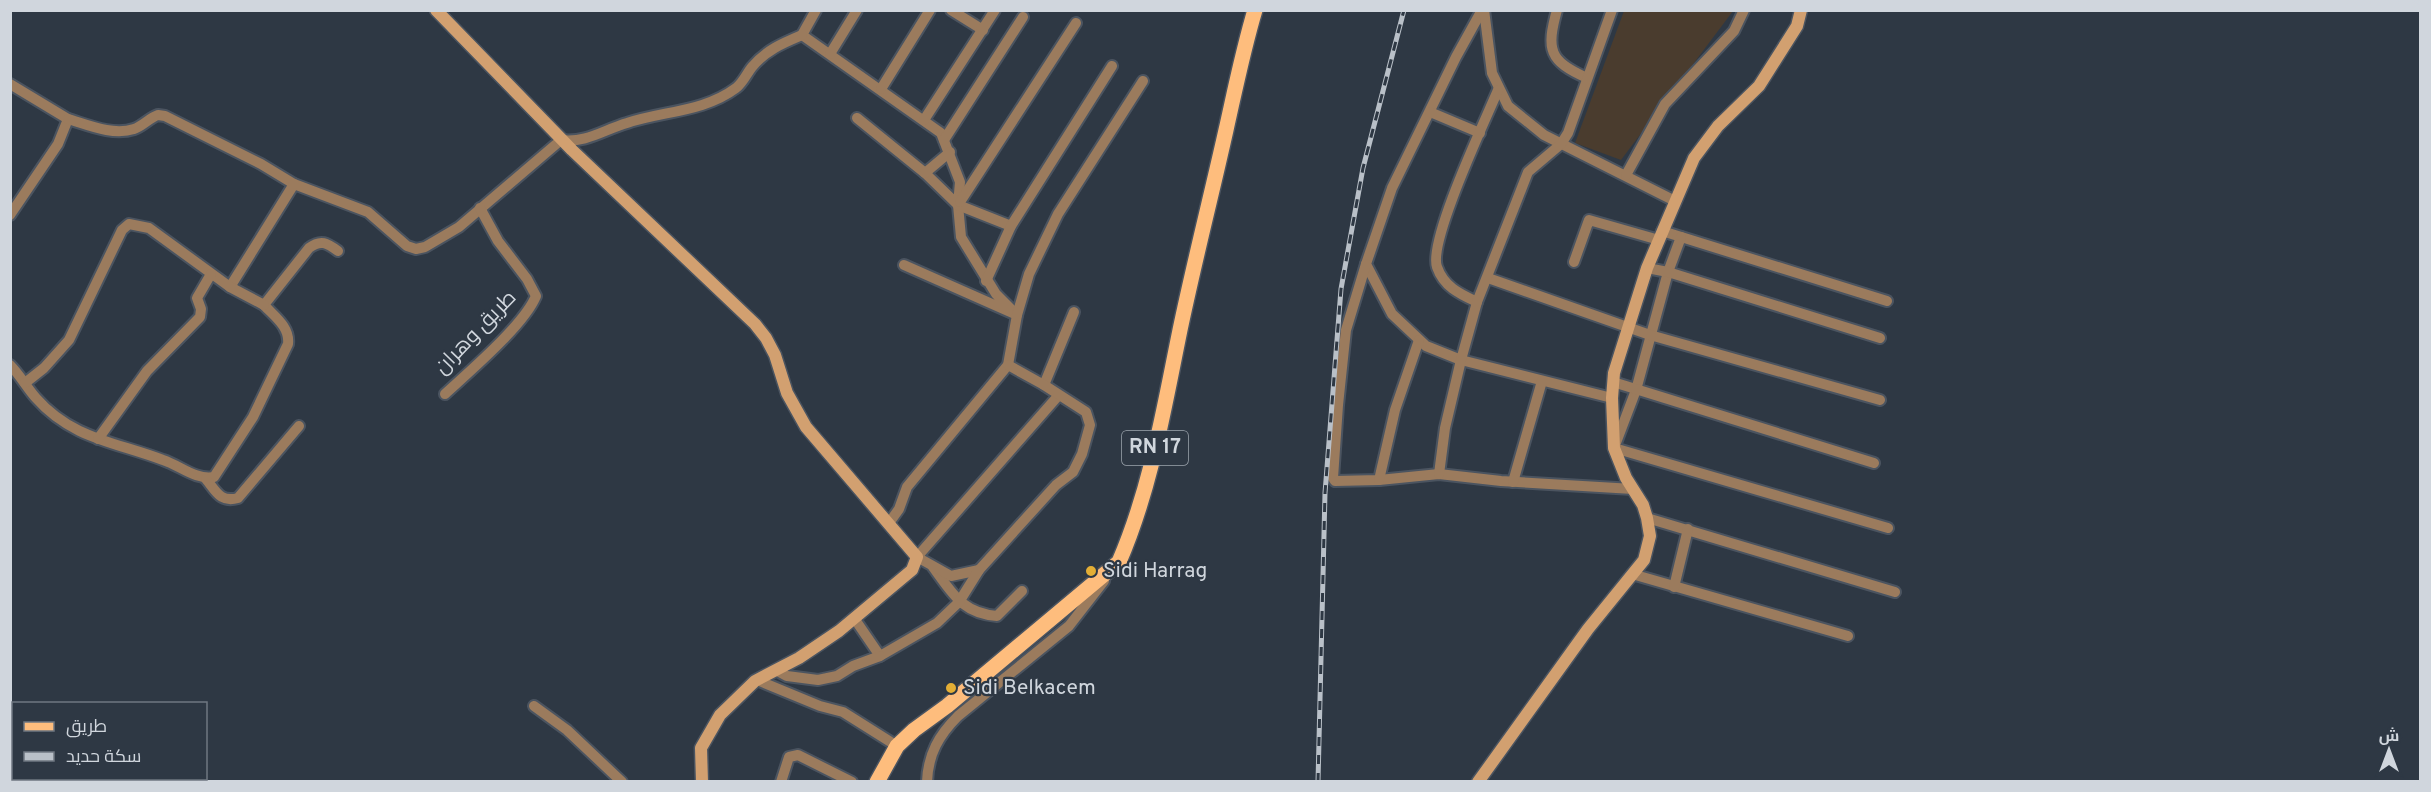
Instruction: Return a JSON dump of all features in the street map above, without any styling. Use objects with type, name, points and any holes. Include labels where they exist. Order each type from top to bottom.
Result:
[{"type":"main road","points":[[436,10],[561,140],[754,324],[766,338],[787,393],[806,428],[917,556],[912,570],[854,618],[799,658],[757,680],[720,715],[701,748],[702,782]]},
{"type":"main road","name":"RN 17","points":[[877,782],[897,746],[1119,562],[1133,529],[1152,464],[1198,244],[1244,47],[1255,10]]},
{"type":"main road","points":[[1478,782],[1588,629],[1644,560],[1650,536],[1647,518],[1643,505],[1614,448],[1613,382],[1628,326],[1647,268],[1694,158],[1718,126],[1759,86],[1797,26],[1801,10]]},
{"type":"street","points":[[10,84],[68,119],[104,129],[133,130],[158,115],[165,116],[261,164],[294,184],[369,212],[407,246],[416,249],[425,247],[459,227],[561,140],[574,141],[600,136],[626,123],[681,111],[716,99],[738,87],[753,66],[775,46],[802,34],[816,10]]},
{"type":"street","points":[[830,54],[857,10]]},
{"type":"street","points":[[881,89],[930,10]]},
{"type":"street","points":[[951,10],[983,30]]},
{"type":"street","points":[[924,120],[995,10]]},
{"type":"street","points":[[1483,10],[1492,74],[1508,106],[1544,135],[1675,201]]},
{"type":"street","points":[[1483,10],[1392,188],[1366,264],[1346,330],[1338,405],[1334,478],[1339,483],[1439,474],[1514,482],[1633,489]]},
{"type":"street","points":[[1557,10],[1550,35],[1555,57],[1568,70],[1587,78]]},
{"type":"street","points":[[1439,474],[1441,449],[1477,302],[1528,172],[1561,144],[1568,133],[1612,10]]},
{"type":"street","points":[[1626,175],[1665,105],[1734,31],[1744,10]]},
{"type":"street","points":[[944,140],[1023,17]]},
{"type":"street","points":[[958,205],[1076,23]]},
{"type":"street","points":[[802,34],[941,133],[960,182],[958,205],[961,237],[996,294],[1017,315]]},
{"type":"street","points":[[987,280],[1011,226],[1112,66]]},
{"type":"street","points":[[889,523],[899,509],[906,487],[1008,365],[1017,315],[1029,274],[1058,214],[1143,81]]},
{"type":"street","points":[[1477,302],[1445,284],[1436,265],[1440,232],[1498,90]]},
{"type":"street","points":[[1430,112],[1480,133]]},
{"type":"street","points":[[857,118],[925,173],[958,205],[1011,226]]},
{"type":"street","points":[[10,215],[58,144],[68,119]]},
{"type":"street","points":[[925,173],[950,152]]},
{"type":"street","points":[[230,288],[294,184]]},
{"type":"street","name":"طريق وهران","points":[[445,394],[532,307],[536,296],[527,279],[498,241],[480,208]]},
{"type":"street","points":[[1574,262],[1589,220],[1681,237],[1887,301]]},
{"type":"street","points":[[10,365],[36,398],[55,415],[87,436],[154,456],[199,478],[206,479],[214,477],[253,417],[288,344],[288,337],[285,327],[264,305],[230,288],[148,228],[129,224],[122,230],[69,340],[44,368],[25,383]]},
{"type":"street","points":[[1681,237],[1668,272],[1636,390],[1614,448],[1888,528]]},
{"type":"street","points":[[264,305],[309,248],[316,243],[326,243],[338,251]]},
{"type":"street","points":[[1366,264],[1392,314],[1426,346],[1461,360],[1612,398]]},
{"type":"street","points":[[904,265],[1017,315]]},
{"type":"street","points":[[1647,268],[1668,272],[1880,338]]},
{"type":"street","points":[[98,440],[147,371],[200,317],[201,309],[197,298],[211,274]]},
{"type":"street","points":[[1488,278],[1650,335],[1880,400]]},
{"type":"street","points":[[1044,385],[1074,312]]},
{"type":"street","points":[[1379,480],[1395,410],[1419,340]]},
{"type":"street","points":[[776,670],[787,676],[818,680],[837,676],[853,666],[880,656],[937,623],[959,602],[979,570],[1056,485],[1073,471],[1082,454],[1090,425],[1086,412],[1008,365]]},
{"type":"street","points":[[1514,482],[1542,381]]},
{"type":"street","points":[[1613,382],[1874,463]]},
{"type":"street","points":[[979,570],[951,576],[917,556],[1058,396]]},
{"type":"street","points":[[206,479],[222,498],[228,501],[238,498],[299,426]]},
{"type":"street","points":[[1647,518],[1895,592]]},
{"type":"street","points":[[1674,587],[1688,529]]},
{"type":"street","points":[[927,782],[928,765],[944,730],[958,716],[1070,626],[1119,562]]},
{"type":"street","points":[[931,564],[959,602],[980,614],[997,616],[1022,591]]},
{"type":"street","points":[[1632,574],[1848,636]]},
{"type":"street","points":[[854,618],[880,656]]},
{"type":"street","points":[[757,680],[820,706],[843,712],[897,746]]},
{"type":"street","points":[[534,706],[567,730],[622,782]]},
{"type":"street","points":[[781,782],[789,757],[798,755],[836,778],[852,782]]},
{"type":"shaded area","points":[[1624,11],[1733,11],[1621,160],[1575,143]]},
{"type":"railway","points":[[1318,782],[1325,493],[1341,289],[1363,168],[1404,10]]},
{"type":"place","name":"Sidi Harrag","points":[[1091,571]]},
{"type":"place","name":"Sidi Belkacem","points":[[951,688]]}]
